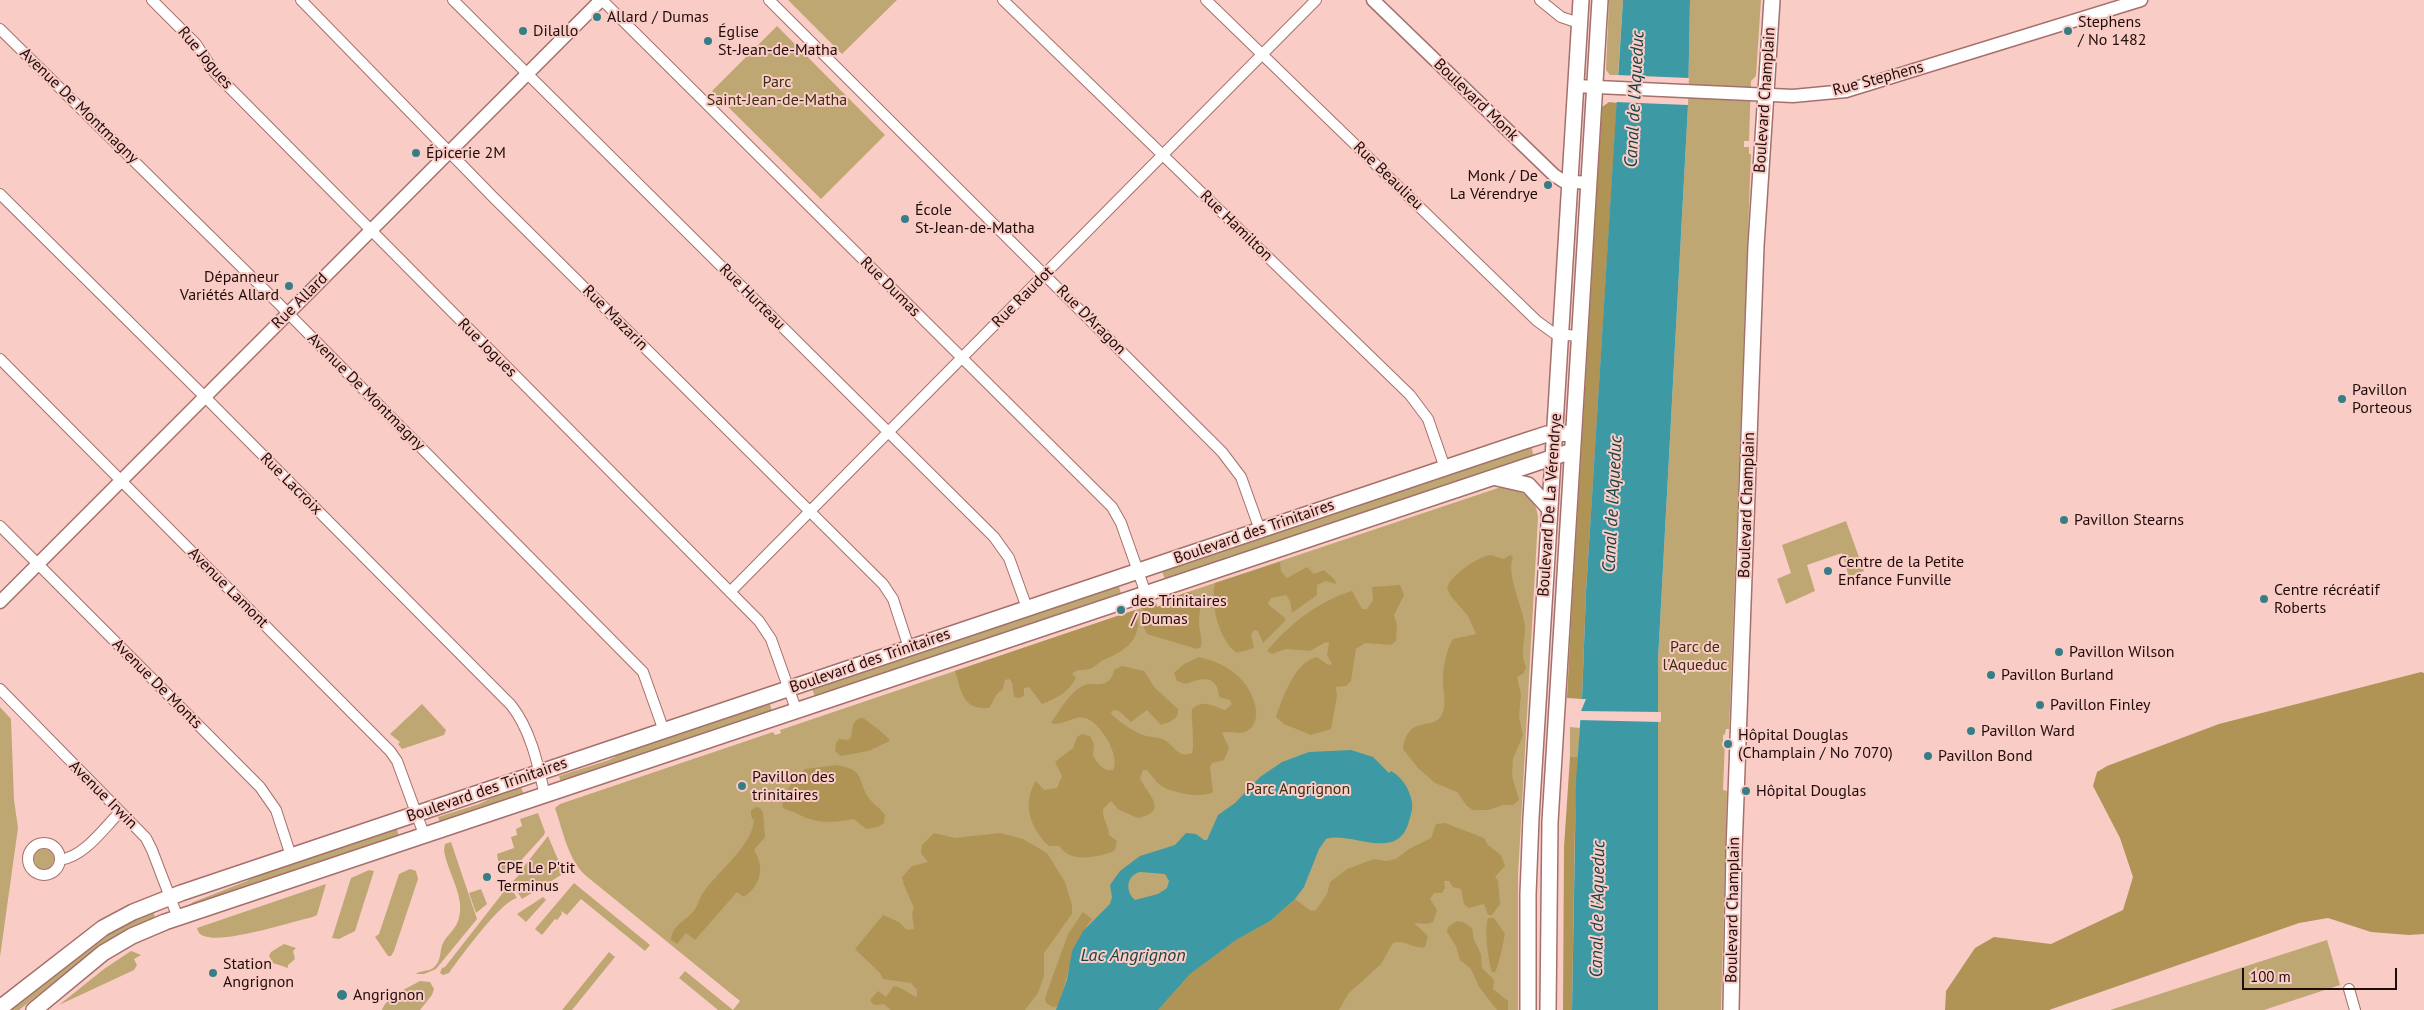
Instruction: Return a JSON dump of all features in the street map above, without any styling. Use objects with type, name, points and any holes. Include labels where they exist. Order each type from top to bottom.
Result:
[{"type":"main road","name":"Boulevard De La Vérendrye","points":[[1528,1010],[1530,841],[1581,0]]},
{"type":"main road","name":"Boulevard De La Vérendrye","points":[[1548,1010],[1550,822],[1600,0]]},
{"type":"main road","name":"Boulevard Champlain","points":[[1731,1010],[1734,851],[1757,229],[1764,95],[1772,0]]},
{"type":"main road","name":"Boulevard des Trinitaires","points":[[0,1008],[103,928],[128,914],[169,897],[1536,437],[1573,433]]},
{"type":"main road","name":"Boulevard des Trinitaires","points":[[34,1010],[110,948],[141,932],[178,918],[1572,451]]},
{"type":"main road","points":[[1493,477],[1528,485],[1550,509]]},
{"type":"street","name":"Rue Jogues","points":[[152,0],[196,44],[215,73],[766,629],[797,712]]},
{"type":"street","name":"Rue Mazarin","points":[[301,0],[449,152],[889,591],[909,648]]},
{"type":"street","name":"Rue Hurteau","points":[[453,0],[1000,543],[1013,566],[1027,608]]},
{"type":"street","name":"Rue Allard","points":[[0,602],[601,0]]},
{"type":"street","name":"Rue Dumas","points":[[601,0],[1112,508],[1122,523],[1146,594]]},
{"type":"street","name":"Rue D'Aragon","points":[[769,0],[1230,461],[1245,487],[1260,530]]},
{"type":"street","name":"Rue Hamilton","points":[[1003,0],[1417,403],[1432,428],[1445,468]]},
{"type":"street","name":"Rue Beaulieu","points":[[1206,0],[1537,321],[1550,331],[1561,335],[1579,336]]},
{"type":"street","name":"Rue Raudot","points":[[730,592],[1316,0]]},
{"type":"street","name":"Boulevard Monk","points":[[1373,0],[1554,175],[1563,181],[1588,183]]},
{"type":"street","points":[[1540,0],[1561,17],[1579,23]]},
{"type":"street","name":"Rue Stephens","points":[[1575,86],[1764,95],[1812,95],[1846,91],[2141,0]]},
{"type":"street","name":"Avenue De Montmagny","points":[[0,29],[288,313],[643,672],[664,731]]},
{"type":"street","name":"Rue Lacroix","points":[[0,194],[511,705],[523,722],[540,772],[545,796]]},
{"type":"street","name":"Avenue Lamont","points":[[0,359],[390,751],[396,761],[417,814],[424,837]]},
{"type":"street","name":"Avenue De Monts","points":[[0,526],[260,787],[276,810],[291,856]]},
{"type":"street","name":"Avenue Irwin","points":[[0,689],[149,844],[178,918]]},
{"type":"street","points":[[60,860],[80,852],[120,812]]},
{"type":"street","points":[[2349,989],[2355,1010]]},
{"type":"green space","points":[[788,0],[897,0],[842,54]]},
{"type":"green space","points":[[1609,0],[1623,0],[1618,75],[1610,75],[1606,70]]},
{"type":"green space","name":"Parc de l'Aqueduc","points":[[1690,0],[1761,0],[1756,76],[1751,81],[1749,141],[1744,141],[1744,147],[1749,147],[1749,154],[1751,154],[1729,729],[1726,729],[1723,735],[1723,741],[1725,741],[1723,790],[1727,791],[1721,1010],[1658,1010],[1658,660],[1688,105]]},
{"type":"green space","name":"Parc Saint-Jean-de-Matha","points":[[777,26],[885,135],[821,199],[712,91]]},
{"type":"green space","points":[[1531,445],[1534,458],[1166,582],[1161,569]]},
{"type":"green space","name":"Parc Angrignon","points":[[1508,487],[1514,489],[1525,494],[1533,502],[1538,518],[1518,876],[1518,1010],[733,1010],[740,1001],[585,875],[570,853],[555,808],[560,804],[773,732],[775,735],[781,733],[780,730],[1156,603],[1157,607],[1162,605],[1161,601],[1498,488]]},
{"type":"green space","points":[[1846,521],[1864,571],[1849,577],[1842,553],[1807,565],[1815,591],[1786,604],[1777,579],[1791,573],[1782,545]]},
{"type":"green space","points":[[1118,583],[1122,597],[816,700],[811,686]]},
{"type":"green space","points":[[769,701],[773,714],[562,785],[559,776],[609,760],[631,748]]},
{"type":"green space","points":[[422,704],[446,730],[444,735],[402,749],[398,744],[400,742],[390,734]]},
{"type":"green space","points":[[0,707],[11,719],[14,800],[18,828],[0,957]]},
{"type":"green space","points":[[1570,727],[1580,728],[1578,757],[1570,757]]},
{"type":"green space","points":[[520,784],[525,798],[441,825],[438,817],[479,804]]},
{"type":"green space","points":[[538,813],[545,832],[544,835],[515,867],[500,872],[497,854],[514,848],[511,837],[517,835],[516,829],[522,826],[520,819]]},
{"type":"green space","points":[[396,827],[400,839],[194,907],[191,903],[247,881],[264,871]]},
{"type":"green space","points":[[548,836],[562,869],[561,875],[522,899],[511,883],[521,873],[522,869]]},
{"type":"green space","points":[[451,842],[477,919],[436,969],[424,974],[416,974],[431,969],[436,965],[443,943],[458,921],[460,903],[444,850],[445,844]]},
{"type":"green space","points":[[44,849],[51,852],[54,859],[51,866],[44,869],[37,866],[34,859],[37,852]]},
{"type":"green space","points":[[410,869],[416,871],[418,879],[394,951],[391,956],[388,956],[375,937],[379,934],[399,874]]},
{"type":"green space","points":[[369,870],[374,871],[355,931],[339,939],[332,938],[351,878]]},
{"type":"green space","points":[[574,883],[650,945],[645,951],[581,899],[567,915],[561,911],[562,914],[557,920],[555,919],[542,935],[535,929]]},
{"type":"green space","points":[[326,884],[317,915],[313,917],[226,937],[213,938],[204,936],[197,929],[197,928]]},
{"type":"green space","points":[[509,885],[517,898],[501,909],[491,920],[449,973],[443,975],[440,973],[442,968],[445,967]]},
{"type":"green space","points":[[481,889],[487,904],[476,913],[469,893]]},
{"type":"green space","points":[[543,897],[546,900],[526,922],[517,914]]},
{"type":"green space","points":[[153,911],[156,920],[87,956],[19,1010],[8,1010],[88,947],[118,927]]},
{"type":"green space","points":[[2327,940],[2340,985],[2264,1010],[2110,1010]]},
{"type":"green space","points":[[284,944],[296,948],[293,951],[295,959],[288,965],[288,968],[273,963],[269,956],[271,952]]},
{"type":"green space","points":[[131,951],[141,955],[134,959],[137,965],[134,970],[59,1005],[104,969]]},
{"type":"green space","points":[[609,952],[615,957],[572,1010],[562,1010]]},
{"type":"green space","points":[[685,971],[733,1010],[718,1010],[679,978]]},
{"type":"green space","points":[[420,981],[430,982],[434,989],[432,995],[420,1010],[382,1010],[393,997]]},
{"type":"shaded area","points":[[1609,102],[1617,103],[1586,592],[1582,699],[1567,698],[1602,107]]},
{"type":"shaded area","points":[[1490,555],[1504,559],[1510,555],[1513,557],[1511,572],[1525,627],[1523,655],[1526,667],[1524,673],[1517,677],[1521,695],[1519,717],[1523,735],[1513,759],[1512,776],[1519,800],[1513,805],[1503,805],[1489,810],[1473,810],[1467,806],[1457,792],[1435,783],[1418,768],[1403,749],[1410,731],[1420,725],[1432,723],[1441,716],[1444,707],[1444,668],[1447,653],[1453,639],[1476,634],[1468,616],[1450,595],[1447,587],[1454,577],[1466,567],[1478,559]]},
{"type":"shaded area","points":[[1280,562],[1281,571],[1287,578],[1307,567],[1314,574],[1324,570],[1335,580],[1336,584],[1326,581],[1317,585],[1317,595],[1292,613],[1290,601],[1286,595],[1271,598],[1268,603],[1286,620],[1263,643],[1258,631],[1254,630],[1251,634],[1254,648],[1237,653],[1225,640],[1217,621],[1214,601],[1215,583]]},
{"type":"shaded area","points":[[1400,585],[1404,595],[1394,615],[1397,625],[1396,641],[1391,645],[1365,643],[1356,649],[1351,681],[1346,686],[1336,687],[1337,696],[1331,729],[1311,735],[1284,724],[1276,717],[1290,682],[1302,666],[1309,660],[1317,657],[1328,665],[1332,664],[1327,655],[1329,643],[1326,642],[1310,651],[1286,649],[1272,654],[1267,651],[1276,641],[1316,607],[1340,595],[1352,591],[1362,609],[1367,609],[1373,600],[1372,587]]},
{"type":"shaded area","points":[[1188,592],[1197,597],[1200,604],[1201,647],[1197,649],[1147,634],[1144,628],[1143,607],[1156,603],[1157,607],[1162,605],[1172,607],[1177,596]]},
{"type":"shaded area","points":[[1135,610],[1138,628],[1131,642],[1118,653],[1092,668],[1074,672],[1072,674],[1076,678],[1073,683],[1057,697],[1042,704],[1029,687],[1024,688],[1024,696],[1014,697],[1012,682],[1009,679],[1005,680],[1003,689],[997,694],[989,708],[973,706],[964,698],[955,671]]},
{"type":"shaded area","points":[[1199,657],[1219,664],[1236,674],[1249,689],[1256,709],[1255,722],[1251,728],[1242,733],[1222,733],[1229,748],[1224,760],[1212,763],[1210,767],[1213,792],[1194,795],[1171,790],[1160,785],[1147,770],[1143,770],[1140,778],[1154,801],[1153,811],[1148,815],[1138,818],[1119,810],[1111,801],[1103,809],[1109,835],[1117,841],[1115,850],[1099,856],[1078,857],[1067,853],[1059,846],[1049,846],[1037,832],[1030,816],[1029,798],[1036,781],[1044,790],[1057,788],[1062,776],[1055,762],[1073,748],[1077,737],[1082,734],[1090,736],[1094,744],[1093,756],[1101,766],[1106,770],[1113,770],[1115,764],[1112,748],[1108,740],[1091,721],[1085,718],[1076,718],[1056,724],[1051,723],[1067,700],[1084,685],[1100,684],[1108,681],[1112,677],[1114,670],[1122,666],[1144,671],[1155,688],[1178,709],[1177,716],[1170,722],[1161,725],[1147,710],[1131,722],[1119,711],[1114,710],[1111,712],[1112,715],[1124,725],[1137,732],[1166,741],[1179,753],[1192,753],[1192,709],[1200,704],[1204,704],[1225,710],[1232,704],[1230,700],[1219,697],[1218,690],[1212,681],[1202,679],[1186,684],[1177,681],[1174,673],[1184,664]]},
{"type":"shaded area","points":[[2421,672],[2424,673],[2424,934],[2409,935],[2371,932],[2328,918],[2299,923],[2049,1010],[1945,1010],[1946,991],[1975,948],[1994,937],[2051,944],[2123,910],[2133,877],[2120,838],[2093,786],[2097,772],[2107,766],[2219,724]]},
{"type":"shaded area","points":[[860,718],[873,725],[890,741],[868,751],[841,756],[835,751],[836,743],[839,739],[848,740],[851,737],[854,724]]},
{"type":"shaded area","points":[[1570,757],[1578,757],[1572,1010],[1563,1010],[1564,847]]},
{"type":"shaded area","points":[[837,765],[852,770],[859,776],[868,797],[885,815],[884,823],[878,827],[866,829],[854,819],[833,822],[812,820],[783,808],[786,792],[805,769]]},
{"type":"shaded area","points":[[756,807],[760,808],[763,812],[765,837],[754,850],[760,869],[758,881],[744,897],[737,892],[695,940],[686,933],[677,944],[671,940],[673,931],[694,911],[707,887],[740,851],[751,831],[754,821],[751,816],[751,810]]},
{"type":"shaded area","points":[[1445,823],[1484,838],[1488,845],[1501,855],[1505,866],[1495,877],[1498,880],[1500,904],[1492,915],[1488,915],[1484,904],[1469,908],[1464,904],[1461,889],[1453,887],[1449,881],[1444,881],[1445,888],[1442,893],[1434,893],[1430,899],[1437,910],[1433,922],[1427,924],[1414,923],[1428,936],[1425,947],[1421,948],[1402,942],[1393,943],[1381,964],[1348,994],[1339,1010],[1158,1010],[1190,974],[1236,940],[1270,921],[1295,899],[1311,911],[1316,910],[1327,894],[1330,882],[1347,869],[1374,859],[1386,861],[1396,859],[1409,849],[1431,838],[1436,824]]},
{"type":"shaded area","points":[[934,833],[955,838],[1000,833],[1023,839],[1047,853],[1065,882],[1072,905],[1072,914],[1044,953],[1044,976],[1038,993],[1025,1010],[891,1010],[884,1004],[874,1005],[870,1000],[878,991],[886,997],[894,986],[917,997],[917,990],[911,983],[883,979],[880,973],[855,949],[883,915],[899,922],[907,930],[914,929],[912,914],[914,908],[902,877],[912,866],[928,862],[921,853],[922,845]]},
{"type":"shaded area","points":[[1083,912],[1092,919],[1084,930],[1074,951],[1058,1006],[1053,1007],[1046,1003],[1045,998],[1068,934]]},
{"type":"shaded area","points":[[1488,918],[1494,918],[1505,934],[1495,972],[1492,972],[1488,953],[1486,929]]},
{"type":"shaded area","points":[[1457,921],[1463,922],[1472,928],[1474,940],[1481,954],[1482,968],[1494,980],[1493,989],[1508,1001],[1508,1010],[1497,1010],[1479,987],[1471,969],[1460,960],[1456,946],[1447,932],[1448,927]]},
{"type":"water","name":"Canal de l'Aqueduc","points":[[1623,0],[1690,0],[1688,105],[1658,660],[1658,1010],[1572,1010],[1576,781],[1581,711],[1586,699],[1582,699],[1586,592]]},
{"type":"water","name":"Lac Angrignon","points":[[1351,750],[1373,757],[1389,773],[1391,771],[1397,775],[1407,788],[1412,802],[1411,814],[1403,834],[1395,841],[1384,843],[1336,837],[1326,839],[1319,849],[1304,887],[1295,899],[1270,921],[1236,940],[1190,974],[1158,1010],[1056,1010],[1067,980],[1072,951],[1083,931],[1110,904],[1112,897],[1110,885],[1120,871],[1140,856],[1175,845],[1186,833],[1196,834],[1207,840],[1218,815],[1235,803],[1260,777],[1282,762],[1309,752]],"holes":[[[1140,872],[1165,874],[1169,881],[1167,888],[1158,894],[1135,900],[1128,888],[1128,884],[1135,874]]]},
{"type":"pier","points":[[1617,75],[1689,78],[1688,105],[1615,102]]},
{"type":"pier","points":[[1579,711],[1661,712],[1661,722],[1578,720]]},
{"type":"place","name":"Allard / Dumas","points":[[597,17]]},
{"type":"place","name":"Dilallo","points":[[523,31]]},
{"type":"place","name":"Stephens / No 1482","points":[[2068,31]]},
{"type":"place","name":"Église St-Jean-de-Matha","points":[[708,41]]},
{"type":"place","name":"Épicerie 2M","points":[[416,153]]},
{"type":"place","name":"Monk / De La Vérendrye","points":[[1548,185]]},
{"type":"place","name":"École St-Jean-de-Matha","points":[[905,219]]},
{"type":"place","name":"Dépanneur Variétés Allard","points":[[289,286]]},
{"type":"place","name":"Pavillon Porteous","points":[[2342,399]]},
{"type":"place","name":"Pavillon Stearns","points":[[2064,520]]},
{"type":"place","name":"Centre de la Petite Enfance Funville","points":[[1828,571]]},
{"type":"place","name":"Centre récréatif Roberts","points":[[2264,599]]},
{"type":"place","name":"des Trinitaires / Dumas","points":[[1121,610]]},
{"type":"place","name":"Pavillon Wilson","points":[[2059,652]]},
{"type":"place","name":"Pavillon Burland","points":[[1991,675]]},
{"type":"place","name":"Pavillon Finley","points":[[2040,705]]},
{"type":"place","name":"Pavillon Ward","points":[[1971,731]]},
{"type":"place","name":"Hôpital Douglas (Champlain / No 7070)","points":[[1728,744]]},
{"type":"place","name":"Pavillon Bond","points":[[1928,756]]},
{"type":"place","name":"Pavillon des trinitaires","points":[[742,786]]},
{"type":"place","name":"Hôpital Douglas","points":[[1746,791]]},
{"type":"place","name":"CPE Le P'tit Terminus","points":[[487,877]]},
{"type":"place","name":"Station Angrignon","points":[[213,973]]},
{"type":"place","name":"Angrignon","points":[[342,995]]}]
